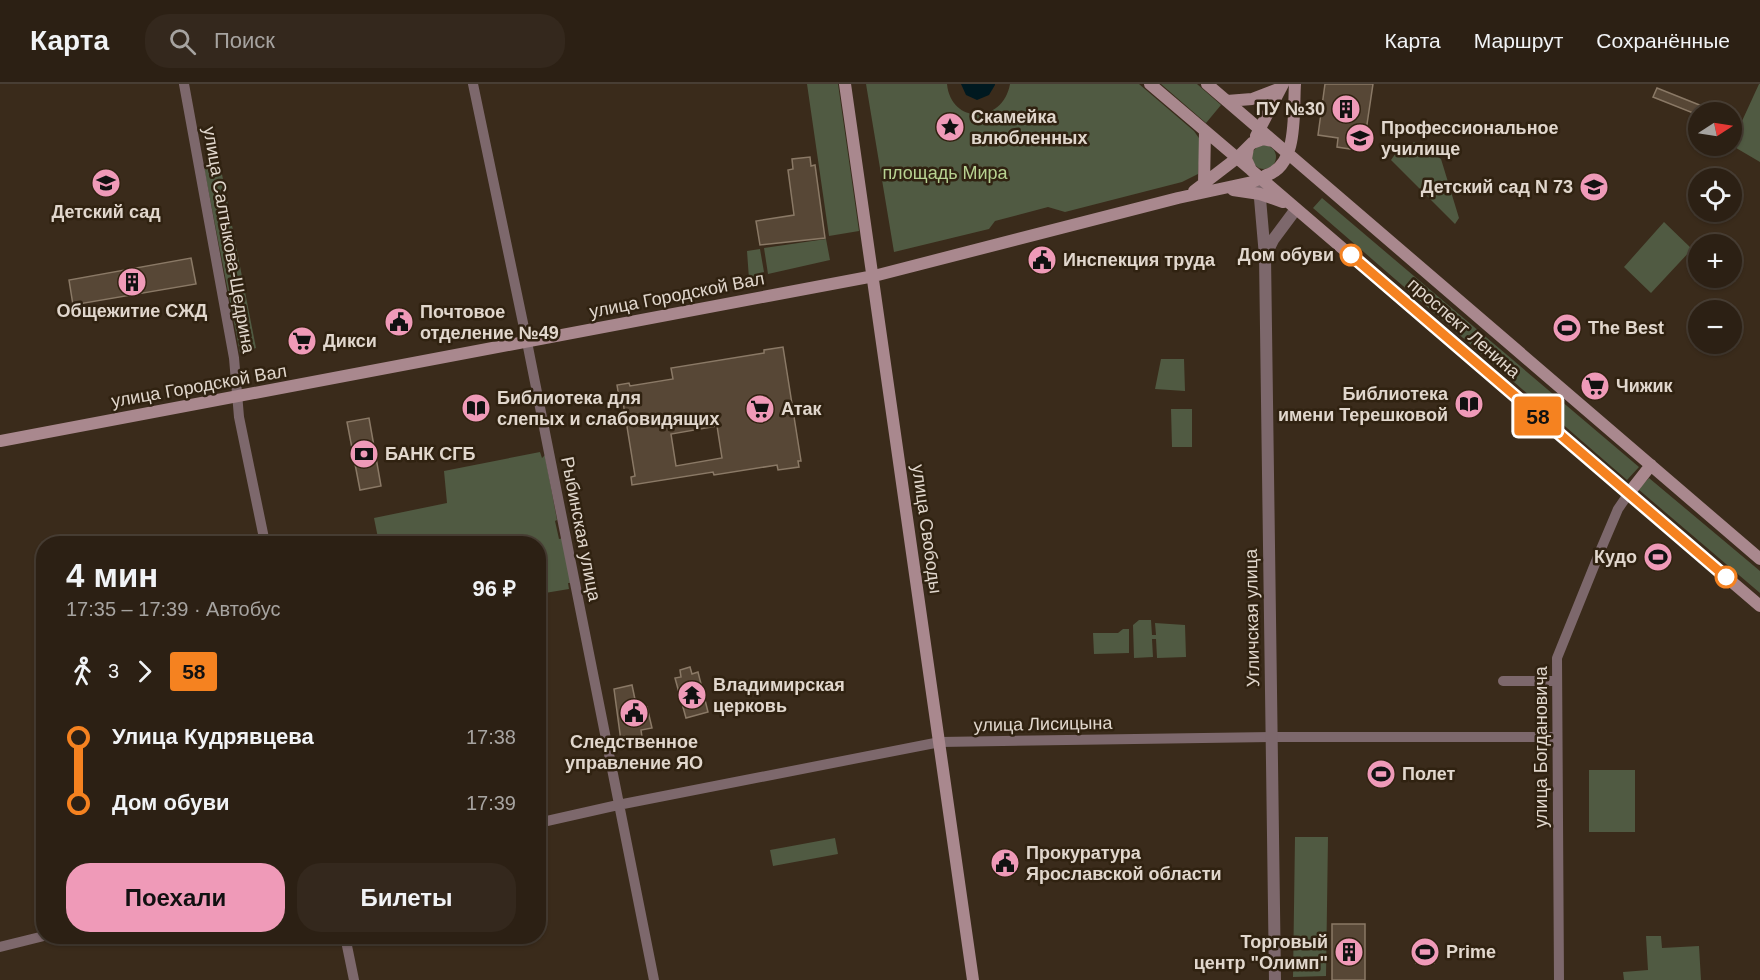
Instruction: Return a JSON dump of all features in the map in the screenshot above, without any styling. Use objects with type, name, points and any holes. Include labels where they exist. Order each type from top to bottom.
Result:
[{"type":"main road","name":"улица Свободы","points":[[845,84],[973,980]]},
{"type":"main road","name":"проспект Ленина","points":[[1150,84],[1237,158],[1262,174],[1296,209],[1760,606]]},
{"type":"main road","name":"проспект Ленина","points":[[1207,84],[1760,558]]},
{"type":"main road","points":[[1262,174],[1289,154],[1295,84]]},
{"type":"main road","points":[[1227,101],[1252,99],[1282,86]]},
{"type":"main road","points":[[1262,174],[1246,159],[1250,145],[1282,86]]},
{"type":"main road","points":[[1204,185],[1205,131]]},
{"type":"main road","points":[[1250,145],[1263,139],[1275,143],[1282,154],[1262,174]]},
{"type":"main road","name":"улица Городской Вал","points":[[1178,198],[1204,185],[1250,145]]},
{"type":"main road","name":"улица Городской Вал","points":[[0,441],[874,276],[1220,189],[1262,174]]},
{"type":"main road","points":[[1220,189],[1260,194],[1296,209]]},
{"type":"main road","points":[[1629,494],[1651,465]]},
{"type":"street","name":"улица Салтыкова-Щедрина","points":[[184,84],[234,358],[239,417],[264,536]]},
{"type":"street","name":"Рыбинская улица","points":[[473,84],[527,342],[654,980]]},
{"type":"street","name":"Угличская улица","points":[[1262,174],[1260,194],[1265,255],[1275,980]]},
{"type":"street","points":[[1265,255],[1296,209]]},
{"type":"street","name":"улица Богдановича","points":[[1559,980],[1557,681],[1559,651],[1614,519],[1629,494]]},
{"type":"street","points":[[1503,681],[1557,681]]},
{"type":"street","name":"улица Лисицына","points":[[546,821],[940,742],[1271,737],[1557,737]]},
{"type":"street","points":[[0,947],[36,938]]},
{"type":"street","points":[[347,944],[354,980]]},
{"type":"green space","points":[[807,84],[838,84],[859,231],[829,236]]},
{"type":"green space","name":"площадь Мира","points":[[866,84],[947,84],[951,97],[958,107],[967,113],[977,114],[998,107],[1010,84],[1139,84],[1194,131],[1201,141],[1198,174],[1182,182],[1065,212],[1048,207],[995,221],[989,229],[894,252]]},
{"type":"green space","points":[[1161,84],[1197,84],[1221,105],[1206,123]]},
{"type":"green space","points":[[1760,84],[1760,162],[1742,151],[1742,121]]},
{"type":"green space","points":[[1414,142],[1441,159],[1459,218],[1455,224],[1391,160],[1398,150],[1406,150]]},
{"type":"green space","points":[[1264,145],[1273,148],[1276,157],[1273,166],[1264,169],[1255,166],[1252,157],[1255,148]]},
{"type":"green space","points":[[220,164],[256,348],[240,353],[204,168]]},
{"type":"green space","points":[[1322,198],[1639,467],[1627,480],[1313,208]]},
{"type":"green space","points":[[1664,222],[1688,245],[1688,253],[1651,293],[1624,267]]},
{"type":"green space","points":[[826,239],[830,260],[768,274],[764,248]]},
{"type":"green space","points":[[760,249],[764,272],[749,279],[747,251]]},
{"type":"green space","points":[[1161,359],[1184,359],[1185,391],[1155,389]]},
{"type":"green space","points":[[1171,409],[1192,409],[1192,447],[1172,447]]},
{"type":"green space","points":[[540,452],[542,458],[545,455],[557,520],[555,521],[559,539],[563,538],[571,583],[568,583],[569,589],[546,593],[546,536],[378,536],[374,518],[447,503],[444,471]]},
{"type":"green space","points":[[1649,478],[1760,571],[1760,593],[1638,489]]},
{"type":"green space","points":[[1139,620],[1151,620],[1152,635],[1156,635],[1155,623],[1185,625],[1186,657],[1157,658],[1156,639],[1152,639],[1153,657],[1134,658],[1133,625]]},
{"type":"green space","points":[[1123,629],[1129,629],[1129,653],[1094,654],[1093,633],[1118,633]]},
{"type":"green space","points":[[1589,770],[1635,770],[1635,832],[1589,832]]},
{"type":"green space","points":[[1295,837],[1328,837],[1326,976],[1293,977]]},
{"type":"green space","points":[[835,838],[838,854],[773,866],[770,850]]},
{"type":"green space","points":[[1646,936],[1661,936],[1662,948],[1699,946],[1701,980],[1624,980],[1623,972],[1648,970]]},
{"type":"water","points":[[961,84],[995,85],[989,95],[977,100],[966,95]]},
{"type":"building","name":"ПУ №30","points":[[1325,84],[1373,84],[1363,151],[1337,147],[1338,138],[1318,135]]},
{"type":"building","points":[[1657,88],[1692,102],[1688,102],[1688,111],[1653,97]]},
{"type":"building","points":[[810,157],[811,166],[815,165],[825,238],[760,245],[756,221],[794,215],[788,170],[793,169],[792,159]]},
{"type":"building","name":"Общежитие СЖД","points":[[191,258],[196,284],[73,305],[69,280]]},
{"type":"building","points":[[783,347],[801,461],[798,461],[799,467],[778,470],[777,465],[714,475],[713,472],[632,485],[631,477],[635,476],[622,396],[619,397],[617,385],[629,383],[630,386],[673,379],[671,368],[764,353],[764,350]],"holes":[[[717,426],[722,458],[676,466],[671,434]]]},
{"type":"building","name":"БАНК СГБ","points":[[369,418],[381,486],[360,490],[347,422]]},
{"type":"building","name":"Владимирская церковь","points":[[690,667],[692,674],[698,672],[708,712],[686,718],[675,678],[681,677],[680,670]]},
{"type":"building","name":"Следственное управление ЯО","points":[[632,685],[637,709],[647,707],[652,728],[641,730],[642,737],[621,741],[614,689]]},
{"type":"building","name":"Торговый центр \"Олимп\"","points":[[1332,924],[1365,924],[1365,980],[1332,980]]},
{"type":"building","name":"Prime","points":[[1416,942],[1434,942],[1434,963],[1416,963]]},
{"type":"bus line","name":"58","points":[[1351,255],[1726,577]]},
{"type":"place","name":"ПУ №30","points":[[1346,109]]},
{"type":"place","name":"Скамейка влюбленных","points":[[950,127]]},
{"type":"place","name":"Профессиональное училище","points":[[1360,138]]},
{"type":"place","name":"Детский сад","points":[[106,183]]},
{"type":"place","name":"Детский сад N 73","points":[[1594,187]]},
{"type":"place","name":"Дом обуви","points":[[1351,255]]},
{"type":"place","name":"Инспекция труда","points":[[1042,260]]},
{"type":"place","name":"Общежитие СЖД","points":[[132,282]]},
{"type":"place","name":"Почтовое отделение №49","points":[[399,322]]},
{"type":"place","name":"The Best","points":[[1567,328]]},
{"type":"place","name":"Дикси","points":[[302,341]]},
{"type":"place","name":"Чижик","points":[[1595,386]]},
{"type":"place","name":"Библиотека имени Терешковой","points":[[1469,404]]},
{"type":"place","name":"Библиотека для слепых и слабовидящих","points":[[476,408]]},
{"type":"place","name":"Атак","points":[[760,409]]},
{"type":"place","name":"БАНК СГБ","points":[[364,454]]},
{"type":"place","name":"Кудо","points":[[1658,557]]},
{"type":"place","name":"Владимирская церковь","points":[[692,695]]},
{"type":"place","name":"Следственное управление ЯО","points":[[634,713]]},
{"type":"place","name":"Полет","points":[[1381,774]]},
{"type":"place","name":"Прокуратура Ярославской области","points":[[1005,863]]},
{"type":"place","name":"Торговый центр \"Олимп\"","points":[[1349,952]]},
{"type":"place","name":"Prime","points":[[1425,952]]}]
